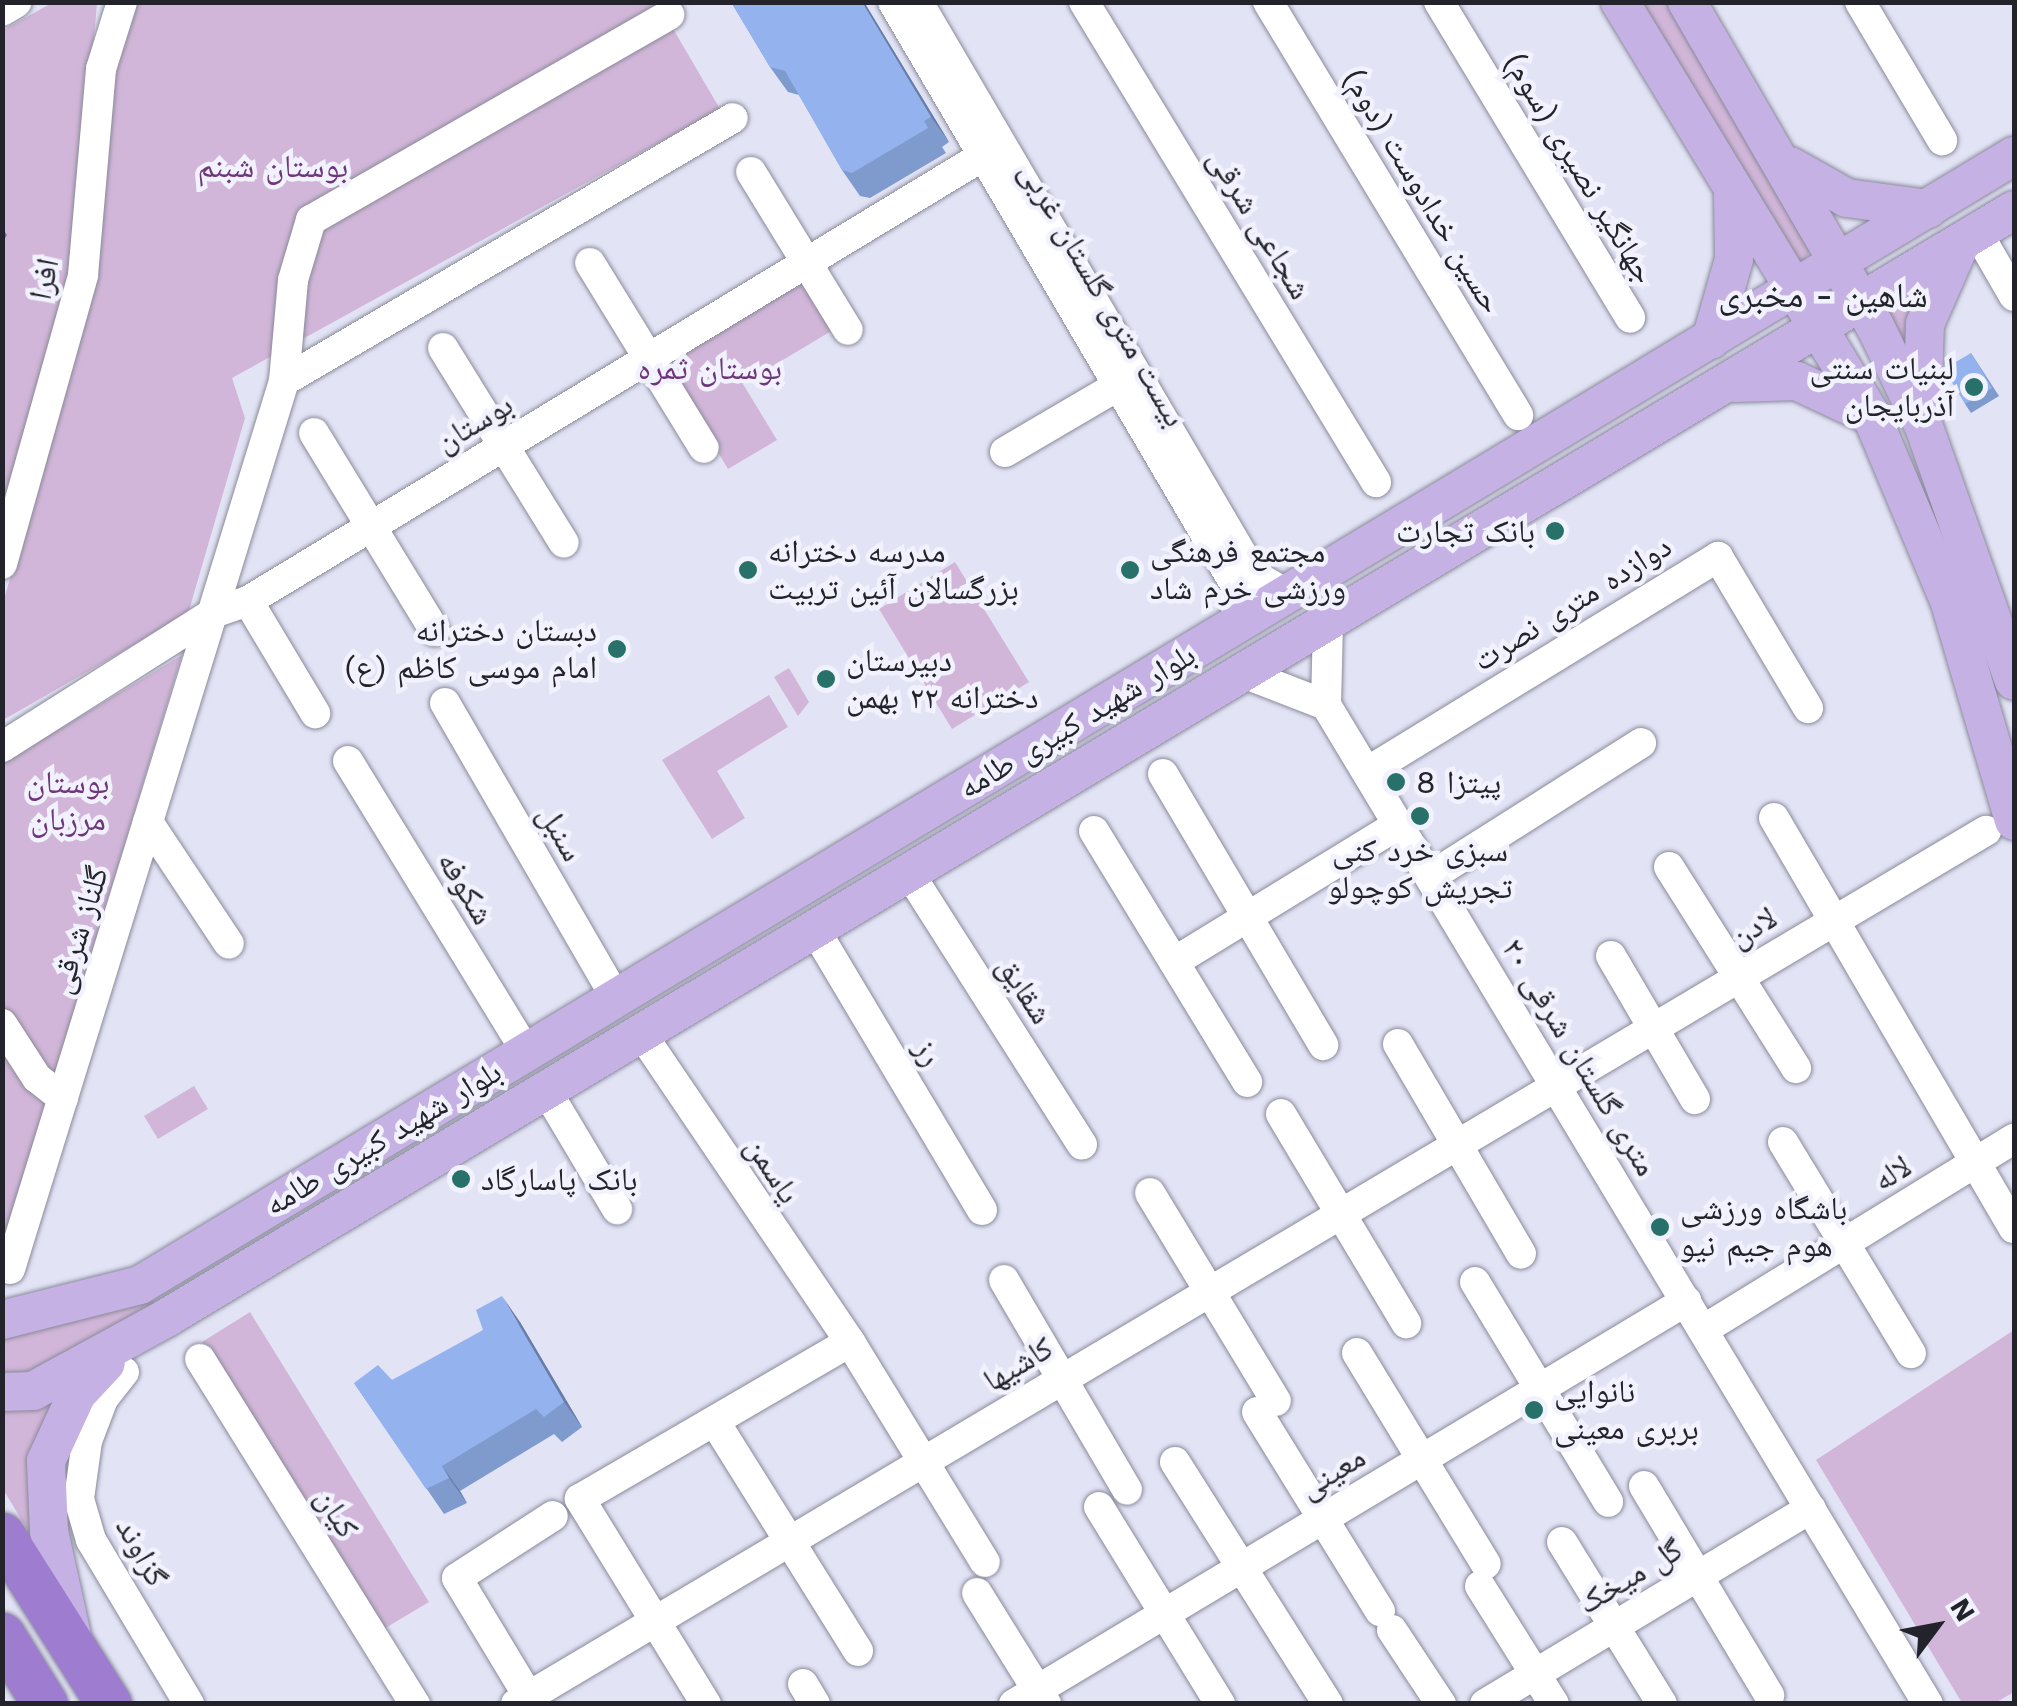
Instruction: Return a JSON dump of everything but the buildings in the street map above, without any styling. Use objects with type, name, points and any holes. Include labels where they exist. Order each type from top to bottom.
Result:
[{"type":"highway","points":[[2,1535],[108,1704]]},
{"type":"highway","points":[[2,1634],[46,1704]]},
{"type":"main road","points":[[1620,2],[1872,417],[1950,603],[2000,826]]},
{"type":"main road","points":[[1686,2],[1783,159],[1863,302],[1924,427],[2014,681]]},
{"type":"main road","name":"بلوار شهید کبیری طامه","points":[[140,1284],[2014,156]]},
{"type":"main road","points":[[1783,159],[1804,178],[1847,198],[1928,209]]},
{"type":"main road","points":[[1711,340],[1734,259],[1732,189]]},
{"type":"main road","name":"بلوار شهید کبیری طامه","points":[[168,1317],[2014,210]]},
{"type":"main road","points":[[1924,427],[1918,375],[1924,324],[1969,237]]},
{"type":"main road","points":[[1728,383],[1797,381],[1833,392],[1872,417]]},
{"type":"main road","points":[[6,1284],[63,1298],[140,1284]]},
{"type":"main road","points":[[2,1320],[140,1284]]},
{"type":"main road","points":[[2,1392],[34,1391],[168,1317]]},
{"type":"main road","points":[[76,1653],[50,1531],[46,1461],[77,1394],[97,1370],[168,1317]]},
{"type":"street","points":[[2,11],[17,2]]},
{"type":"street","name":"افرا","points":[[2,564],[84,275],[101,70],[122,2]]},
{"type":"street","name":"بیست متری گلستان غربی","points":[[893,2],[991,151],[1254,575],[1287,594]]},
{"type":"street","name":"بیست متری گلستان غربی","points":[[918,2],[991,151],[1116,387],[1236,586],[1237,625]]},
{"type":"street","name":"شجاعی شرقی","points":[[1084,2],[1376,482]]},
{"type":"street","name":"حسین خدادوست (دوم)","points":[[1268,2],[1518,415]]},
{"type":"street","name":"جهانگیر نصیری (سوم)","points":[[1439,2],[1630,318]]},
{"type":"street","points":[[1860,2],[1942,140]]},
{"type":"street","name":"گلناز شرقی","points":[[6,1284],[284,381],[292,280],[311,220],[669,15]]},
{"type":"street","points":[[284,381],[733,118]]},
{"type":"street","name":"بوستان","points":[[2,748],[213,613],[248,601],[991,151]]},
{"type":"street","points":[[750,172],[848,330]]},
{"type":"street","points":[[1969,237],[2014,296]]},
{"type":"street","points":[[590,263],[704,448]]},
{"type":"street","points":[[443,348],[564,543]]},
{"type":"street","points":[[1006,452],[1116,387]]},
{"type":"street","points":[[314,434],[435,631]]},
{"type":"street","name":"دوازده متری نصرت","points":[[1367,772],[1718,557],[1808,708]]},
{"type":"street","points":[[248,601],[315,712]]},
{"type":"street","points":[[1244,673],[1326,705],[1328,622]]},
{"type":"street","name":"سنبل","points":[[445,703],[616,998]]},
{"type":"street","name":"۲۰ متری گلستان شرقی","points":[[1326,705],[1928,1704]]},
{"type":"street","points":[[1430,877],[1641,743]]},
{"type":"street","name":"شکوفه","points":[[348,761],[526,1052]]},
{"type":"street","points":[[1163,774],[1323,1045]]},
{"type":"street","points":[[1774,818],[2014,1228]]},
{"type":"street","points":[[148,822],[228,944]]},
{"type":"street","points":[[1174,962],[1399,824]]},
{"type":"street","name":"لادن","points":[[1555,1084],[2000,826]]},
{"type":"street","points":[[1094,830],[1247,1082]]},
{"type":"street","points":[[1669,866],[1796,1068]]},
{"type":"street","name":"شقایق","points":[[908,873],[1082,1145]]},
{"type":"street","name":"رز","points":[[815,930],[982,1210]]},
{"type":"street","points":[[1610,956],[1695,1099]]},
{"type":"street","points":[[2,1024],[37,1078],[64,1098]]},
{"type":"street","name":"یاسمن","points":[[641,1034],[850,1342],[985,1562]]},
{"type":"street","points":[[1398,1044],[1521,1254]]},
{"type":"street","name":"کاشیها","points":[[526,1701],[1555,1084]]},
{"type":"street","points":[[546,1090],[617,1209]]},
{"type":"street","points":[[1281,1114],[1406,1324]]},
{"type":"street","name":"لاله","points":[[1703,1330],[2014,1139]]},
{"type":"street","points":[[1783,1142],[1911,1352]]},
{"type":"street","points":[[1150,1193],[1212,1289],[1267,1407],[1325,1517],[1441,1704]]},
{"type":"street","points":[[1004,1280],[1126,1490]]},
{"type":"street","points":[[1475,1282],[1608,1502]]},
{"type":"street","name":"معینی","points":[[1032,1699],[1164,1614],[1686,1301]]},
{"type":"street","points":[[706,1704],[580,1500],[850,1342]]},
{"type":"street","points":[[1357,1352],[1421,1460],[1554,1704]]},
{"type":"street","name":"کیان","points":[[200,1359],[415,1704]]},
{"type":"street","name":"گزاوند","points":[[124,1372],[103,1399],[87,1441],[79,1499],[91,1540],[189,1704]]},
{"type":"street","points":[[715,1422],[858,1651]]},
{"type":"street","points":[[1175,1462],[1328,1704]]},
{"type":"street","points":[[1644,1486],[1770,1695]]},
{"type":"street","points":[[1100,1507],[1220,1704]]},
{"type":"street","name":"گل میخک","points":[[1484,1704],[1811,1508]]},
{"type":"street","points":[[526,1701],[457,1578],[553,1516]]},
{"type":"street","points":[[1562,1542],[1662,1704]]},
{"type":"street","points":[[976,1593],[1032,1699]]},
{"type":"green space","points":[[52,3],[97,3],[76,250],[3,514],[3,30]]},
{"type":"green space","name":"بوستان شبنم","points":[[138,3],[658,3],[720,109],[232,378],[245,418],[188,614],[3,720],[2,606],[98,275],[114,74]]},
{"type":"green space","points":[[1637,3],[1673,3],[1812,245],[1806,259],[1799,262]]},
{"type":"green space","name":"بوستان ثمره","points":[[804,270],[838,327],[743,384],[777,440],[728,469],[660,356]]},
{"type":"green space","points":[[1939,270],[1908,365],[1880,312]]},
{"type":"green space","points":[[955,562],[1029,682],[952,729],[879,609]]},
{"type":"green space","name":"بوستان مرزبان","points":[[182,655],[3,1247],[3,763]]},
{"type":"green space","points":[[789,668],[809,702],[798,716],[774,677]]},
{"type":"green space","points":[[769,695],[788,727],[717,771],[745,818],[712,839],[662,760]]},
{"type":"green space","points":[[194,1086],[208,1109],[158,1139],[144,1116]]},
{"type":"green space","points":[[151,1297],[157,1310],[26,1384],[3,1379],[2,1327]]},
{"type":"green space","points":[[250,1312],[429,1602],[382,1630],[202,1342]]},
{"type":"green space","points":[[2014,1330],[2014,1692],[1995,1703],[1962,1703],[1816,1460]]},
{"type":"green space","points":[[78,1376],[48,1564],[3,1489],[3,1408]]},
{"type":"place","name":"لبنیات سنتی آذربایجان","points":[[1974,387]]},
{"type":"place","name":"بانک تجارت","points":[[1555,531]]},
{"type":"place","name":"مدرسه دخترانه بزرگسالان آئین تربیت","points":[[748,570]]},
{"type":"place","name":"مجتمع فرهنگی ورزشی خرم شاد","points":[[1130,570]]},
{"type":"place","name":"دبستان دخترانه امام موسی کاظم (ع)","points":[[617,649]]},
{"type":"place","name":"دبیرستان دخترانه ۲۲ بهمن","points":[[826,679]]},
{"type":"place","name":"پیتزا 8","points":[[1396,782]]},
{"type":"place","name":"سبزی خرد کنی تجریش کوچولو","points":[[1420,816]]},
{"type":"place","name":"بانک پاسارگاد","points":[[461,1179]]},
{"type":"place","name":"باشگاه ورزشی هوم جیم نیو","points":[[1660,1227]]},
{"type":"place","name":"نانوایی بربری معینی","points":[[1534,1410]]},
{"type":"district","name":"شاهین - مخبری","points":[[1823,295]]}]
